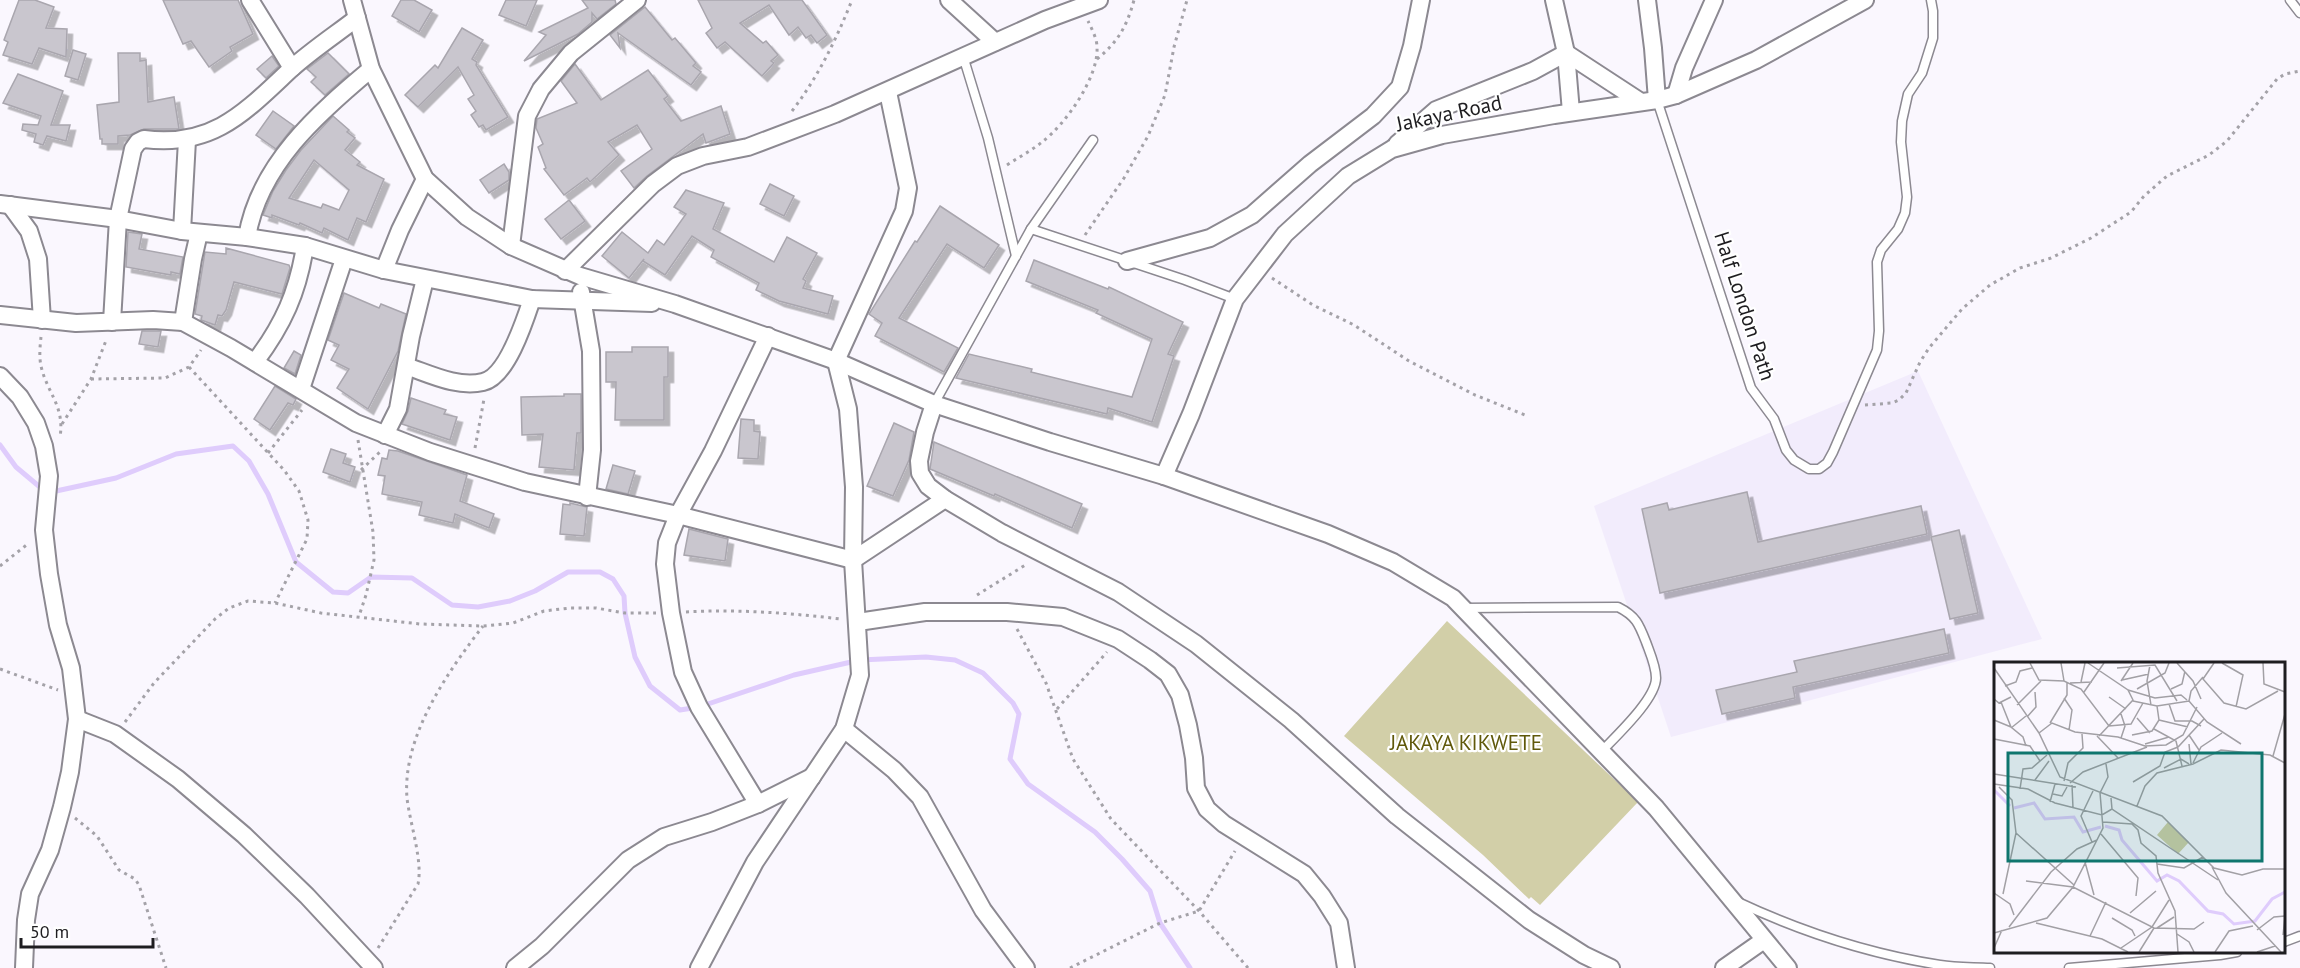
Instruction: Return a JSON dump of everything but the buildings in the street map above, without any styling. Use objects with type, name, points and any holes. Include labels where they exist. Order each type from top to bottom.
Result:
[{"type":"street","points":[[250,0],[292,68]]},
{"type":"street","points":[[352,0],[371,69],[425,179],[467,218],[511,246],[573,274],[675,304],[836,361],[934,404],[1164,476],[1328,534],[1393,562],[1453,598],[1656,808],[1788,968]]},
{"type":"street","points":[[511,246],[527,116],[541,89],[571,52],[638,0]]},
{"type":"street","points":[[949,0],[995,42]]},
{"type":"street","points":[[573,274],[653,184],[677,166],[703,156],[748,147],[888,92],[995,42],[1099,0]]},
{"type":"street","points":[[1127,261],[1210,238],[1252,215],[1310,164],[1373,116],[1400,87],[1412,46],[1421,0]]},
{"type":"street","points":[[1554,0],[1566,53],[1570,112]]},
{"type":"street","points":[[1566,53],[1649,101],[1653,48],[1647,0]]},
{"type":"street","points":[[1676,95],[1684,68],[1714,0]]},
{"type":"street","name":"Jakaya Road","points":[[1164,476],[1191,414],[1235,299],[1285,234],[1348,176],[1392,148],[1442,135],[1676,95],[1756,60],[1865,0]]},
{"type":"street","points":[[112,322],[118,219],[133,149],[138,142],[144,139],[187,140],[220,128],[357,18]]},
{"type":"street","points":[[1392,148],[1436,110],[1533,71],[1566,53]]},
{"type":"street","points":[[247,237],[255,206],[276,167],[304,129],[371,69]]},
{"type":"street","points":[[699,968],[755,862],[844,729],[860,675],[853,560],[854,487],[848,409],[836,361],[904,211],[908,188],[888,92]]},
{"type":"street","points":[[183,322],[193,259],[187,140]]},
{"type":"street","points":[[384,270],[400,230],[425,179]]},
{"type":"street","points":[[5,205],[305,246],[384,270],[532,299],[675,304]]},
{"type":"street","points":[[5,205],[29,231],[38,258],[42,320]]},
{"type":"street","points":[[255,362],[279,328],[289,308],[301,270],[305,246]]},
{"type":"street","points":[[307,393],[344,259]]},
{"type":"street","points":[[573,274],[582,302],[591,361],[592,450],[587,497]]},
{"type":"street","points":[[389,437],[398,409],[425,279]]},
{"type":"street","points":[[406,366],[449,381],[470,384],[486,382],[496,375],[517,340],[532,299]]},
{"type":"street","points":[[0,315],[76,323],[153,320],[183,322],[211,336],[356,423],[389,437],[525,482],[678,515],[853,560],[945,499]]},
{"type":"street","points":[[758,804],[699,707],[683,672],[671,613],[665,564],[667,543],[678,515],[713,451],[768,336]]},
{"type":"street","points":[[0,376],[20,397],[36,423],[44,446],[49,476],[44,530],[57,625],[71,668],[76,694],[77,719],[70,772],[50,850],[30,894],[26,920],[24,968]]},
{"type":"street","points":[[934,404],[919,461],[920,473],[928,486],[945,499],[1002,533],[1118,592],[1196,645],[1291,720],[1397,816],[1529,920],[1584,955],[1611,968]]},
{"type":"street","points":[[858,621],[925,612],[1007,612],[1063,617],[1118,639],[1168,674],[1180,695],[1194,759],[1196,788],[1207,808],[1224,824],[1304,874],[1322,896],[1339,923],[1346,968]]},
{"type":"street","points":[[77,719],[115,734],[178,778],[244,835],[308,896],[372,965]]},
{"type":"street","points":[[844,729],[894,770],[920,798],[983,910],[1026,968]]},
{"type":"street","points":[[515,968],[542,946],[628,860],[664,837],[758,804],[812,777]]},
{"type":"street","points":[[1724,968],[1764,940]]},
{"type":"lane","name":"Half London Path","points":[[1649,101],[1711,259],[1751,388],[1774,419],[1786,450],[1794,460],[1809,469],[1819,469],[1827,463],[1833,452],[1855,405],[1876,350],[1879,331],[1877,262],[1881,250],[1899,229],[1905,213],[1907,196],[1901,142],[1902,121],[1908,94],[1922,73],[1934,38],[1933,11],[1930,0]]},
{"type":"lane","points":[[2290,0],[2300,13]]},
{"type":"lane","points":[[963,56],[977,98],[1016,256]]},
{"type":"lane","points":[[934,404],[1031,229],[1093,140]]},
{"type":"lane","points":[[1031,229],[1235,299]]},
{"type":"lane","points":[[1463,608],[1618,607],[1631,614],[1640,626],[1652,658],[1656,679],[1651,695],[1601,752]]},
{"type":"lane","points":[[1733,899],[1797,927],[1858,948],[1941,965],[1990,968]]},
{"type":"lane","points":[[2285,941],[2300,936]]},
{"type":"lane","points":[[2069,968],[2228,953]]},
{"type":"path","points":[[789,116],[811,87],[839,34],[852,0]]},
{"type":"path","points":[[1096,60],[1113,46],[1124,29],[1134,0]]},
{"type":"path","points":[[1078,245],[1125,178],[1148,136],[1165,95],[1174,47],[1187,0]]},
{"type":"path","points":[[995,172],[1044,141],[1068,116],[1086,87],[1096,60],[1098,46],[1080,7]]},
{"type":"path","points":[[1855,405],[1882,405],[1899,400],[1906,393],[1929,348],[1962,309],[1990,285],[2020,268],[2066,251],[2131,212],[2144,196],[2167,176],[2209,155],[2227,141],[2277,79],[2285,74],[2300,71]]},
{"type":"path","points":[[1258,268],[1312,305],[1354,325],[1409,362],[1475,395],[1525,415]]},
{"type":"path","points":[[42,320],[41,366],[55,397],[62,424],[59,445]]},
{"type":"path","points":[[62,424],[91,379],[112,322]]},
{"type":"path","points":[[91,379],[165,378],[189,367],[211,336]]},
{"type":"path","points":[[189,367],[284,470],[299,491],[306,507],[309,532],[303,550],[275,603]]},
{"type":"path","points":[[472,466],[486,382]]},
{"type":"path","points":[[268,453],[307,393]]},
{"type":"path","points":[[356,423],[373,532],[374,560],[358,617]]},
{"type":"path","points":[[362,470],[389,437]]},
{"type":"path","points":[[0,566],[44,530]]},
{"type":"path","points":[[957,612],[985,589],[1044,554]]},
{"type":"path","points":[[115,734],[154,683],[215,620],[229,608],[249,602],[275,603],[321,613],[420,624],[483,626],[513,623],[544,611],[570,608],[596,608],[625,613],[722,610],[791,613],[858,621]]},
{"type":"path","points":[[1007,612],[1046,683],[1073,759],[1111,819],[1199,911],[1248,968]]},
{"type":"path","points":[[372,965],[392,922],[417,884],[420,872],[409,815],[406,782],[412,753],[432,702],[455,663],[483,626]]},
{"type":"path","points":[[1057,709],[1118,639]]},
{"type":"path","points":[[0,669],[76,694]]},
{"type":"path","points":[[62,807],[97,836],[119,870],[135,879],[139,885],[166,968]]},
{"type":"path","points":[[1070,968],[1160,923],[1199,911],[1229,863],[1242,835]]},
{"type":"shaded area","points":[[1918,371],[2042,639],[1671,737],[1594,506]]},
{"type":"green space","name":"JAKAYA KIKWETE","points":[[1447,621],[1638,802],[1540,905],[1531,897],[1529,899],[1483,855],[1344,736]]},
{"type":"waterway","points":[[0,445],[16,467],[47,493],[116,478],[176,454],[233,446],[249,461],[268,494],[296,562],[333,592],[348,593],[371,577],[412,578],[452,605],[478,607],[510,601],[535,591],[568,572],[600,572],[613,579],[624,596],[625,613],[635,657],[650,686],[680,710],[699,707],[794,675],[860,660],[926,657],[955,660],[983,673],[1013,703],[1019,714],[1010,759],[1028,784],[1095,832],[1150,891],[1160,923],[1190,968]]}]
